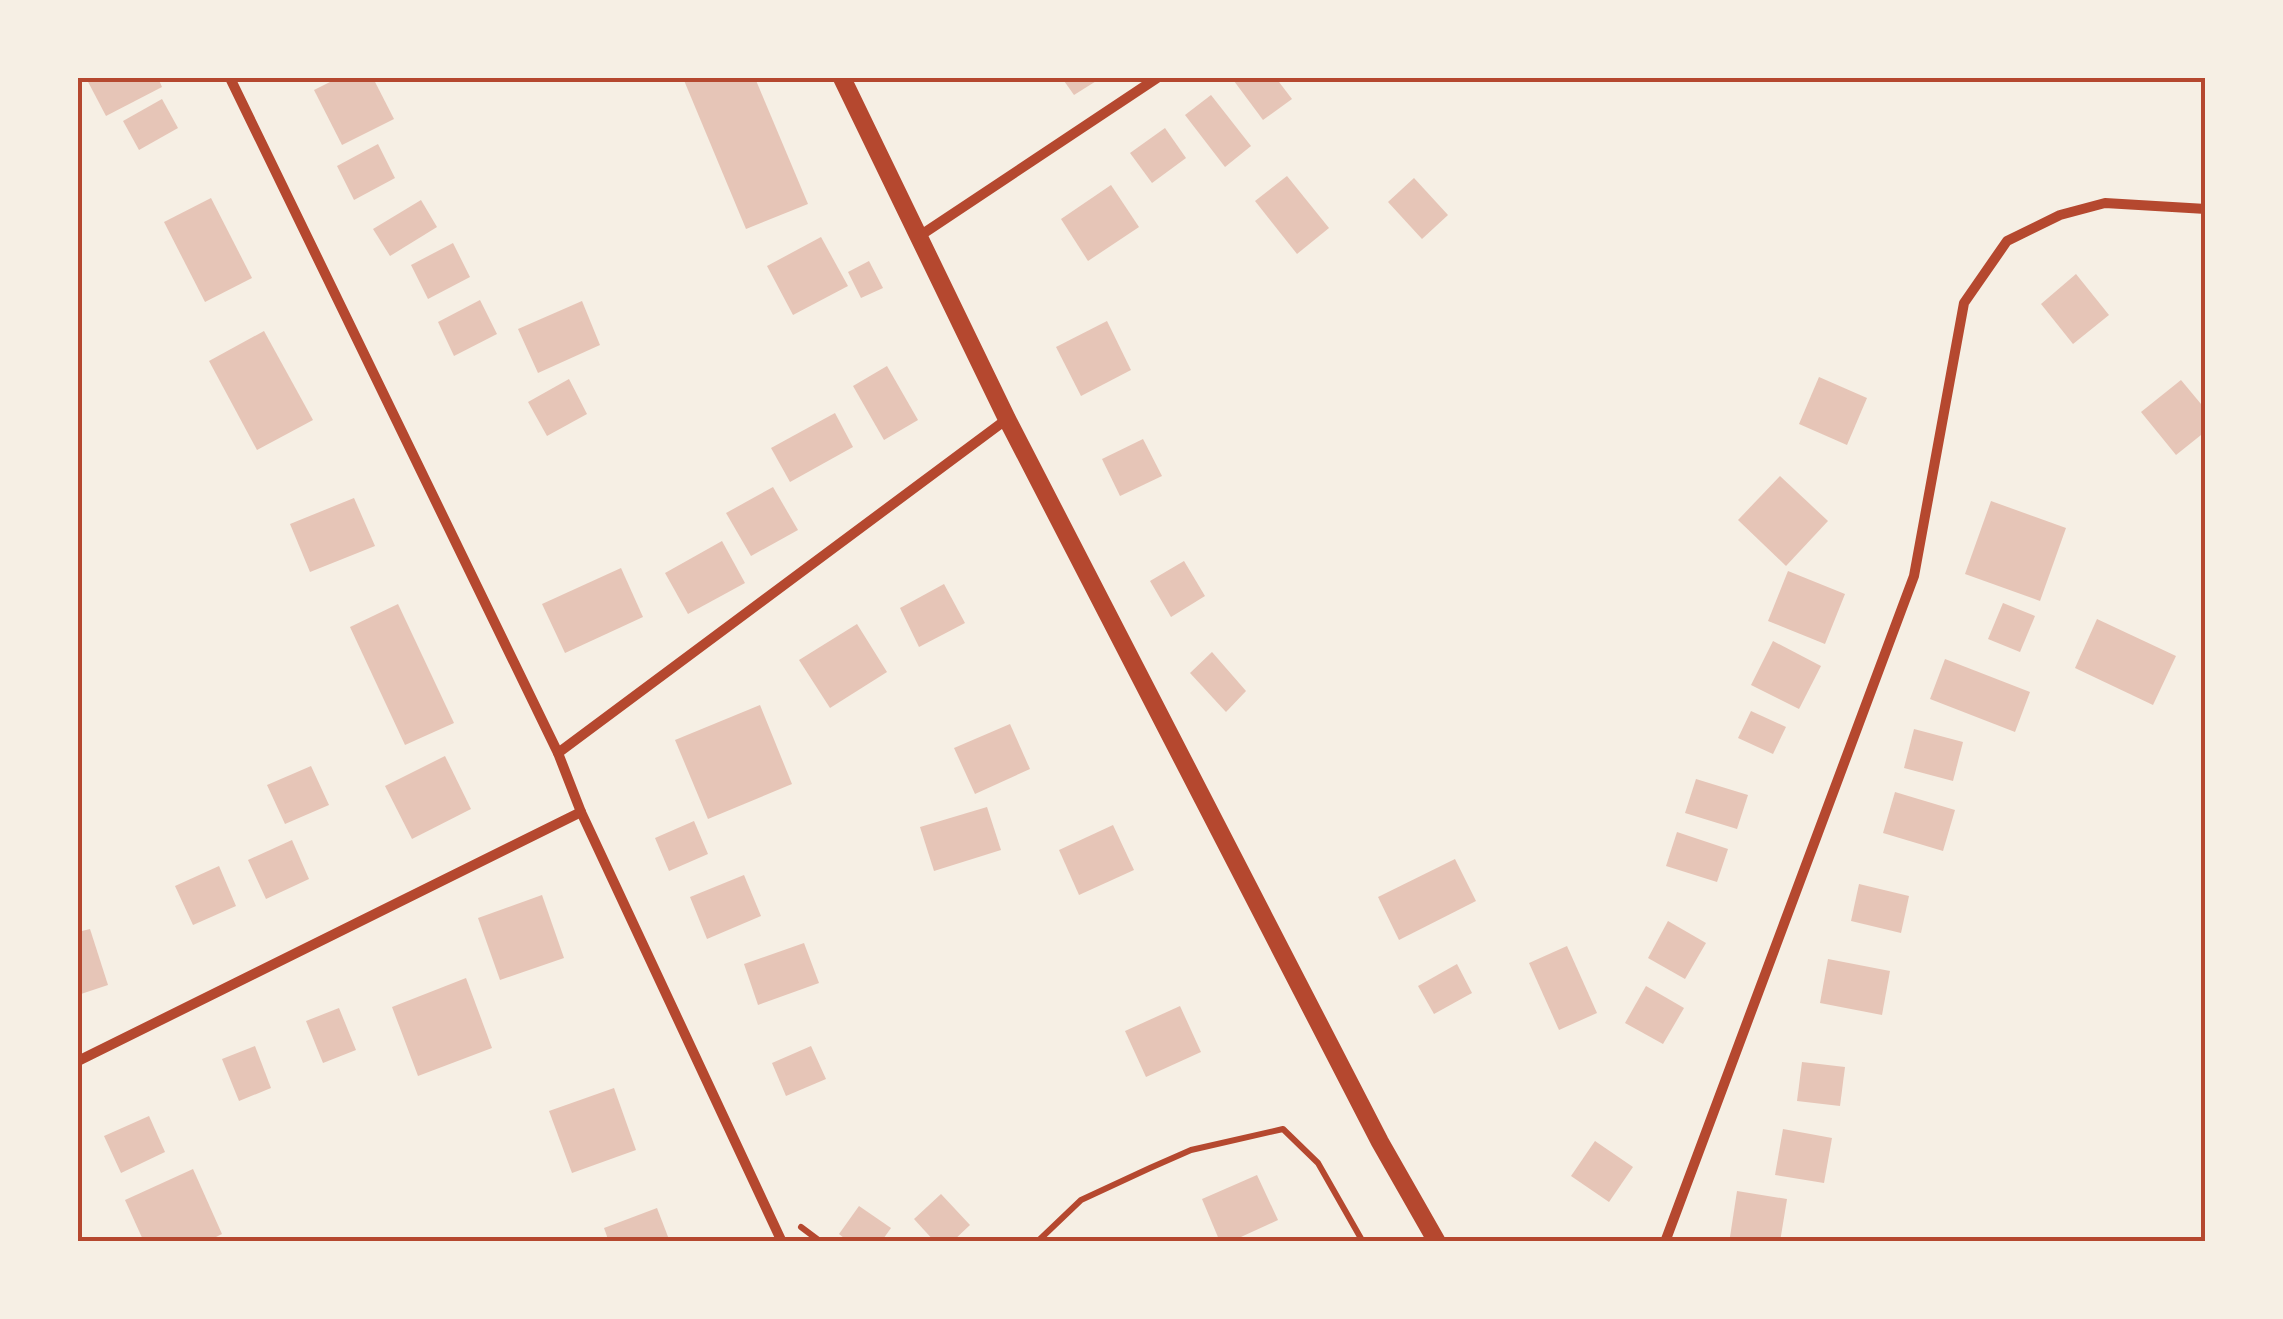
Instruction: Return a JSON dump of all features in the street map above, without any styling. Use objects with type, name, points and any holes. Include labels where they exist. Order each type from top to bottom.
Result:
[{"type":"street","points":[[230,78],[558,753],[581,812],[782,1242]]},
{"type":"street","points":[[842,78],[1007,419],[1380,1142],[1437,1242]]},
{"type":"street","points":[[918,237],[1157,78]]},
{"type":"street","points":[[1666,1242],[1914,576],[1964,303],[2006,242],[2060,215],[2105,203],[2206,209]]},
{"type":"street","points":[[558,753],[1007,419]]},
{"type":"street","points":[[78,1060],[581,812]]},
{"type":"path","points":[[1037,1242],[1081,1200],[1150,1168],[1192,1150],[1282,1129],[1318,1163],[1363,1242]]},
{"type":"building","points":[[86,78],[158,78],[162,87],[106,116]]},
{"type":"building","points":[[338,78],[373,78],[394,119],[342,145],[314,90]]},
{"type":"building","points":[[683,78],[755,78],[808,204],[746,229]]},
{"type":"building","points":[[1062,78],[1101,78],[1074,95]]},
{"type":"building","points":[[1276,78],[1292,99],[1263,120],[1234,81]]},
{"type":"building","points":[[1211,95],[1251,146],[1225,167],[1185,115]]},
{"type":"building","points":[[162,99],[178,128],[139,150],[123,121]]},
{"type":"building","points":[[1165,128],[1186,158],[1152,183],[1130,153]]},
{"type":"building","points":[[378,144],[395,178],[354,200],[337,166]]},
{"type":"building","points":[[1287,176],[1329,228],[1297,254],[1255,201]]},
{"type":"building","points":[[1414,178],[1448,215],[1422,239],[1388,202]]},
{"type":"building","points":[[1111,185],[1139,227],[1088,261],[1061,219]]},
{"type":"building","points":[[211,198],[252,278],[205,302],[164,222]]},
{"type":"building","points":[[421,200],[437,227],[390,256],[373,229]]},
{"type":"building","points":[[821,237],[848,286],[793,315],[767,266]]},
{"type":"building","points":[[453,243],[470,277],[428,299],[411,265]]},
{"type":"building","points":[[869,261],[883,288],[861,298],[848,272]]},
{"type":"building","points":[[2076,274],[2109,315],[2073,344],[2041,304]]},
{"type":"building","points":[[480,300],[497,334],[454,356],[438,322]]},
{"type":"building","points":[[582,301],[600,345],[538,373],[518,329]]},
{"type":"building","points":[[1107,321],[1131,370],[1081,396],[1056,347]]},
{"type":"building","points":[[264,331],[313,420],[257,450],[209,361]]},
{"type":"building","points":[[887,366],[918,420],[884,440],[853,386]]},
{"type":"building","points":[[1819,377],[1867,398],[1847,445],[1799,424]]},
{"type":"building","points":[[569,379],[587,414],[547,436],[528,402]]},
{"type":"building","points":[[2181,380],[2206,410],[2206,431],[2176,455],[2141,412]]},
{"type":"building","points":[[835,413],[853,447],[790,482],[771,448]]},
{"type":"building","points":[[1143,439],[1162,476],[1120,496],[1102,459]]},
{"type":"building","points":[[1780,476],[1828,521],[1786,566],[1738,520]]},
{"type":"building","points":[[773,487],[798,530],[751,556],[726,513]]},
{"type":"building","points":[[354,498],[375,546],[310,572],[290,524]]},
{"type":"building","points":[[1991,501],[2066,528],[2040,601],[1965,574]]},
{"type":"building","points":[[722,541],[745,583],[688,614],[665,573]]},
{"type":"building","points":[[1184,561],[1205,596],[1171,617],[1150,581]]},
{"type":"building","points":[[621,568],[643,617],[565,653],[542,604]]},
{"type":"building","points":[[1788,571],[1845,594],[1825,644],[1768,621]]},
{"type":"building","points":[[944,584],[965,623],[919,647],[900,608]]},
{"type":"building","points":[[2003,603],[2035,616],[2020,652],[1988,639]]},
{"type":"building","points":[[398,604],[454,723],[405,745],[350,627]]},
{"type":"building","points":[[2097,619],[2176,656],[2153,705],[2075,668]]},
{"type":"building","points":[[857,624],[887,672],[830,708],[799,660]]},
{"type":"building","points":[[1773,641],[1821,666],[1799,709],[1751,685]]},
{"type":"building","points":[[1212,652],[1246,691],[1226,712],[1190,673]]},
{"type":"building","points":[[1945,659],[2030,692],[2015,732],[1930,699]]},
{"type":"building","points":[[760,705],[792,784],[708,819],[675,740]]},
{"type":"building","points":[[1751,711],[1786,727],[1773,754],[1738,738]]},
{"type":"building","points":[[1010,724],[1030,769],[975,794],[954,748]]},
{"type":"building","points":[[1914,729],[1963,742],[1953,781],[1904,768]]},
{"type":"building","points":[[445,756],[471,809],[412,839],[385,786]]},
{"type":"building","points":[[311,766],[329,805],[285,824],[267,785]]},
{"type":"building","points":[[1696,779],[1748,795],[1737,829],[1685,813]]},
{"type":"building","points":[[1895,792],[1955,810],[1943,851],[1883,833]]},
{"type":"building","points":[[987,807],[1001,850],[934,871],[920,827]]},
{"type":"building","points":[[694,821],[708,854],[669,871],[655,838]]},
{"type":"building","points":[[1113,825],[1134,870],[1079,895],[1059,850]]},
{"type":"building","points":[[1677,832],[1728,849],[1717,882],[1666,866]]},
{"type":"building","points":[[292,840],[309,879],[266,899],[248,860]]},
{"type":"building","points":[[1455,859],[1476,901],[1399,940],[1378,897]]},
{"type":"building","points":[[219,866],[236,906],[193,925],[175,886]]},
{"type":"building","points":[[744,875],[761,916],[707,939],[690,897]]},
{"type":"building","points":[[1859,884],[1909,896],[1901,933],[1851,921]]},
{"type":"building","points":[[542,895],[564,958],[500,980],[478,918]]},
{"type":"building","points":[[1668,921],[1706,943],[1685,979],[1648,958]]},
{"type":"building","points":[[90,929],[108,985],[78,995],[78,932]]},
{"type":"building","points":[[804,943],[819,983],[758,1005],[744,964]]},
{"type":"building","points":[[1567,946],[1597,1013],[1559,1030],[1529,963]]},
{"type":"building","points":[[1828,959],[1890,971],[1882,1015],[1820,1003]]},
{"type":"building","points":[[1457,964],[1472,993],[1434,1014],[1418,986]]},
{"type":"building","points":[[466,978],[492,1048],[418,1076],[392,1007]]},
{"type":"building","points":[[1646,986],[1684,1008],[1663,1044],[1625,1023]]},
{"type":"building","points":[[1180,1006],[1201,1052],[1146,1077],[1125,1031]]},
{"type":"building","points":[[339,1008],[356,1050],[323,1063],[306,1021]]},
{"type":"building","points":[[255,1046],[271,1088],[239,1101],[222,1059]]},
{"type":"building","points":[[811,1046],[826,1079],[786,1096],[772,1063]]},
{"type":"building","points":[[1802,1062],[1845,1067],[1840,1106],[1797,1101]]},
{"type":"building","points":[[614,1088],[636,1150],[572,1173],[549,1111]]},
{"type":"building","points":[[149,1116],[165,1152],[121,1173],[104,1136]]},
{"type":"building","points":[[1783,1129],[1832,1138],[1824,1183],[1775,1175]]},
{"type":"building","points":[[1595,1141],[1633,1167],[1609,1202],[1571,1176]]},
{"type":"building","points":[[193,1169],[222,1234],[206,1242],[144,1242],[125,1200]]},
{"type":"building","points":[[1257,1175],[1278,1220],[1230,1242],[1220,1242],[1202,1199]]},
{"type":"building","points":[[1737,1191],[1787,1199],[1780,1242],[1730,1237]]},
{"type":"building","points":[[941,1194],[970,1225],[952,1242],[935,1242],[914,1219]]},
{"type":"building","points":[[859,1206],[891,1228],[881,1242],[849,1242],[839,1234]]},
{"type":"building","points":[[657,1208],[670,1242],[609,1242],[604,1228]]}]
